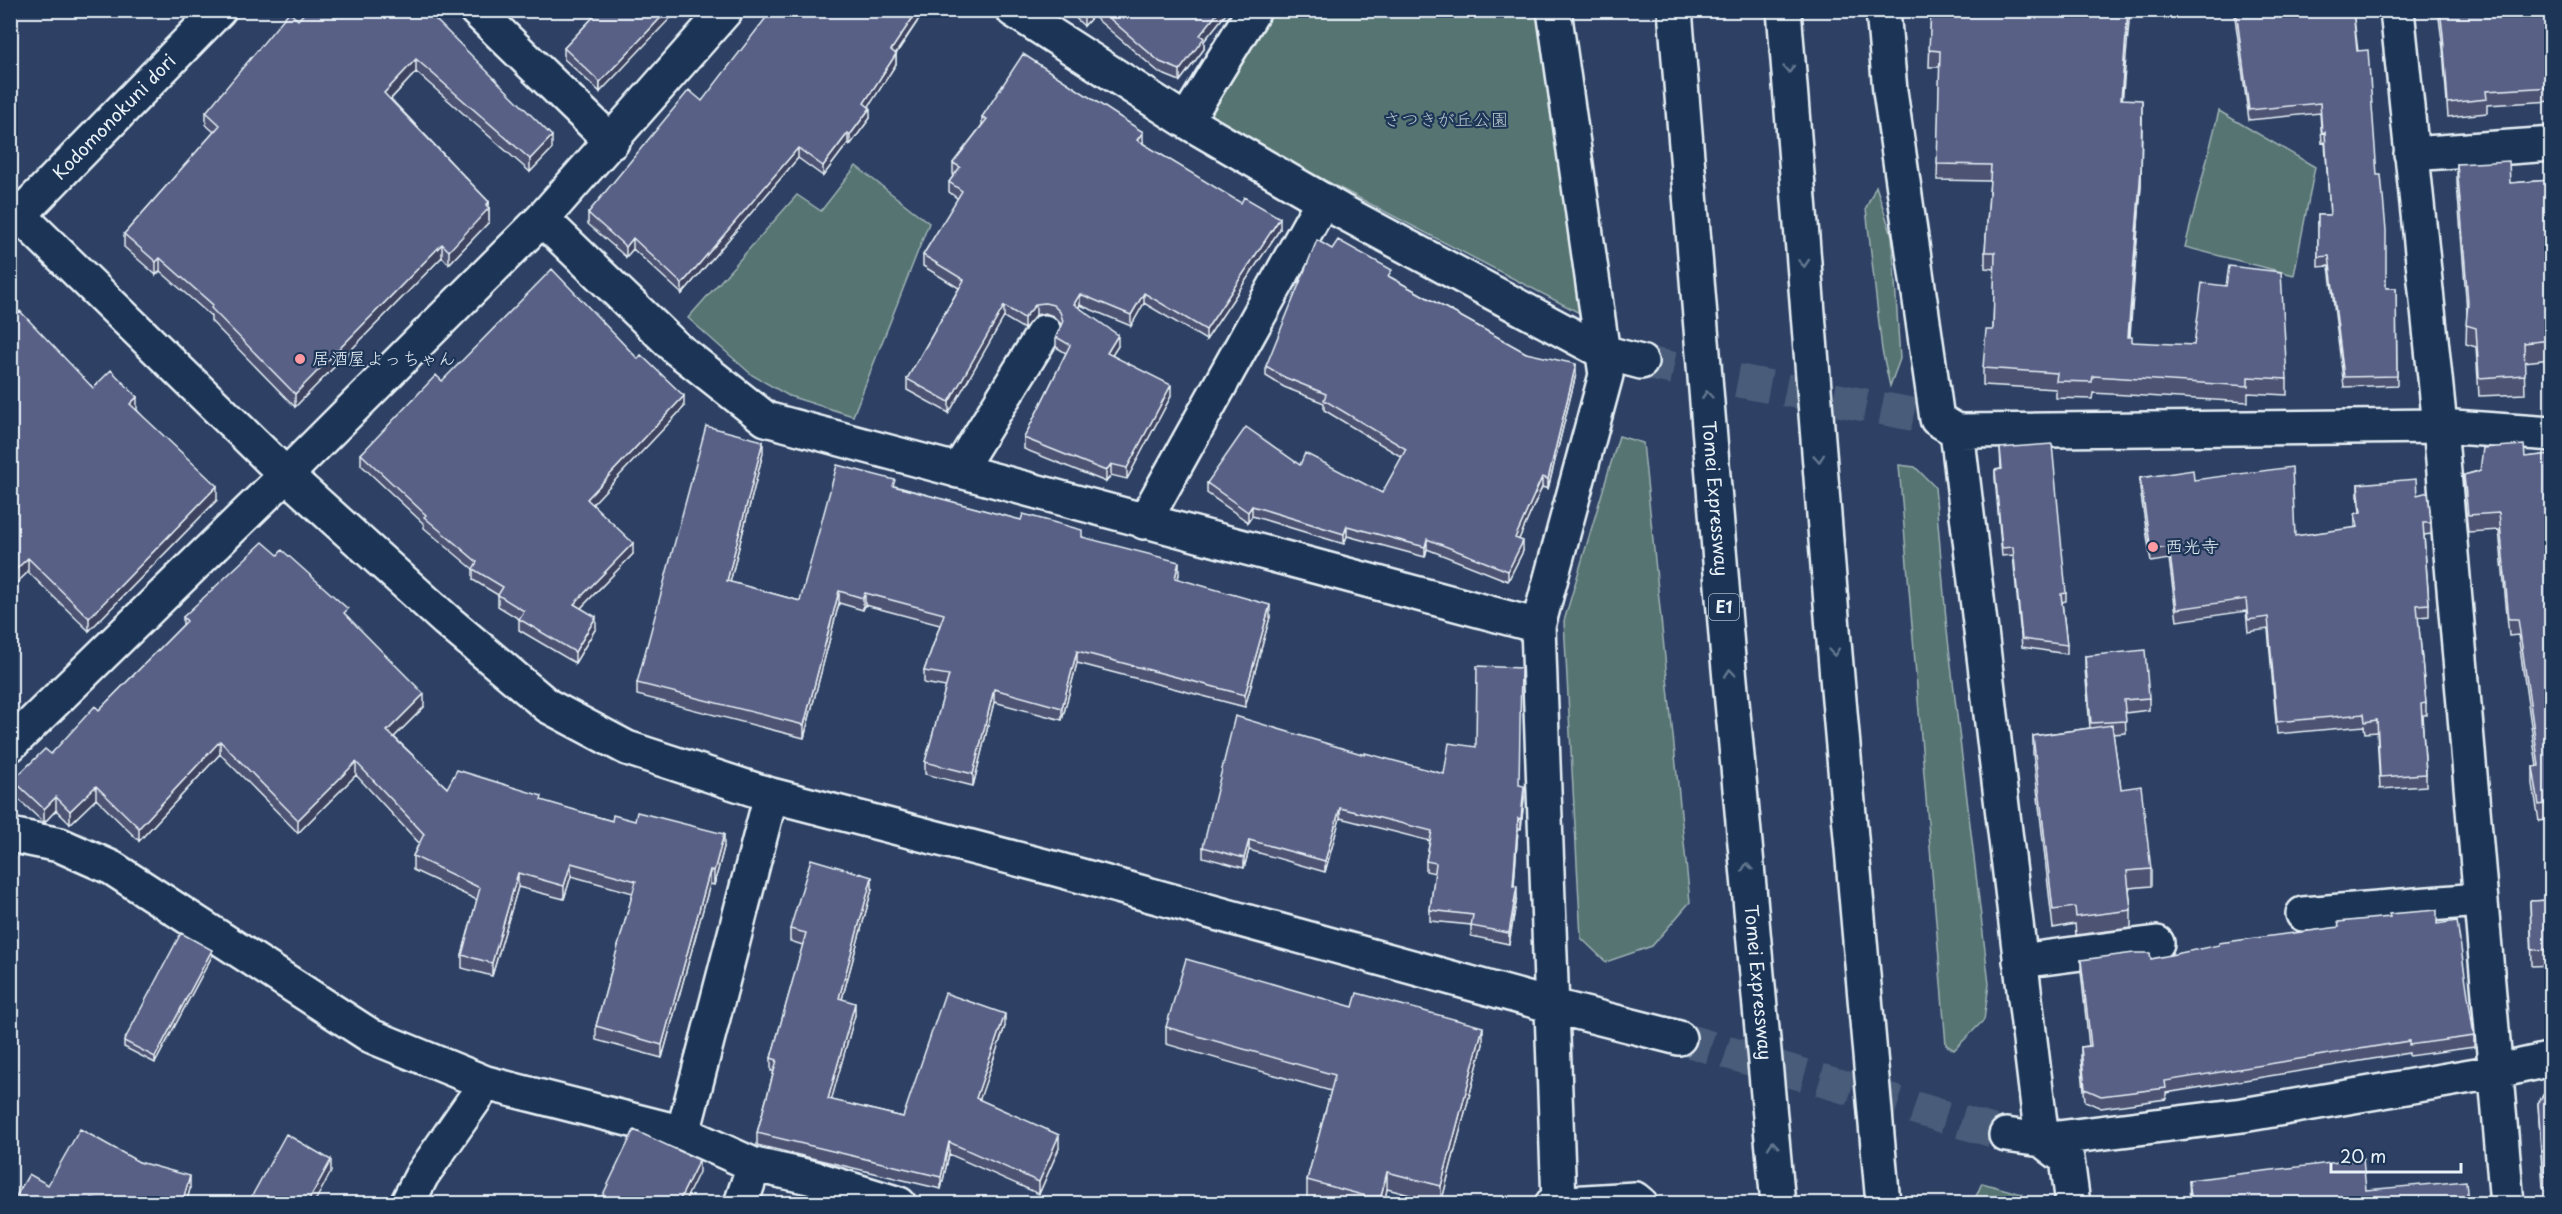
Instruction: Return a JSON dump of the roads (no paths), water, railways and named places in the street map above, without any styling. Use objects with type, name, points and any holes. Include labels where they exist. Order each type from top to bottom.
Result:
[{"type":"main road","name":"Kodomonokuni dori","points":[[14,215],[219,10]]},
{"type":"main road","points":[[476,10],[612,142]]},
{"type":"main road","points":[[10,745],[286,475],[542,219],[726,10]]},
{"type":"main road","points":[[1012,10],[1186,121],[1323,200],[1603,352],[1641,362]]},
{"type":"main road","points":[[1186,121],[1254,10]]},
{"type":"main road","points":[[1554,10],[1606,375],[1539,626],[1552,1006],[1555,1203],[1635,1200],[1641,1203]]},
{"type":"main road","name":"Tomei Expressway","points":[[1675,10],[1727,647],[1778,1203]]},
{"type":"main road","points":[[1784,10],[1834,654],[1883,1203]]},
{"type":"main road","points":[[1883,10],[1890,91],[1937,419],[1957,431],[2440,426],[2552,435]]},
{"type":"main road","points":[[2397,10],[2440,426],[2479,900],[2507,1203]]},
{"type":"main road","points":[[2411,154],[2552,144]]},
{"type":"main road","points":[[1144,522],[1323,200]]},
{"type":"main road","points":[[14,215],[286,475],[446,620],[548,706],[627,748],[771,795],[1056,869],[1552,1006],[1679,1038]]},
{"type":"main road","points":[[542,219],[676,348],[766,419],[1539,626]]},
{"type":"main road","points":[[958,471],[1044,332]]},
{"type":"main road","points":[[1957,431],[2042,1140],[2067,1159],[2073,1203]]},
{"type":"main road","points":[[683,1133],[771,795]]},
{"type":"main road","points":[[10,835],[60,845],[112,868],[371,1036],[486,1083],[683,1133],[754,1165],[814,1178],[899,1203]]},
{"type":"main road","points":[[2304,914],[2479,900]]},
{"type":"main road","points":[[2020,961],[2157,943]]},
{"type":"main road","points":[[2006,1135],[2042,1140],[2243,1115],[2494,1072],[2552,1059]]},
{"type":"main road","points":[[407,1203],[422,1175],[486,1083]]},
{"type":"main road","points":[[741,1203],[754,1165]]},
{"type":"tunnel","points":[[1641,362],[1937,419]]},
{"type":"tunnel","points":[[1679,1038],[2006,1135]]},
{"type":"place","name":"居酒屋よっちゃん","points":[[300,359]]},
{"type":"place","name":"西光寺","points":[[2153,547]]},
{"type":"park label","name":"さつきが丘公園","points":[[1446,120]]}]
